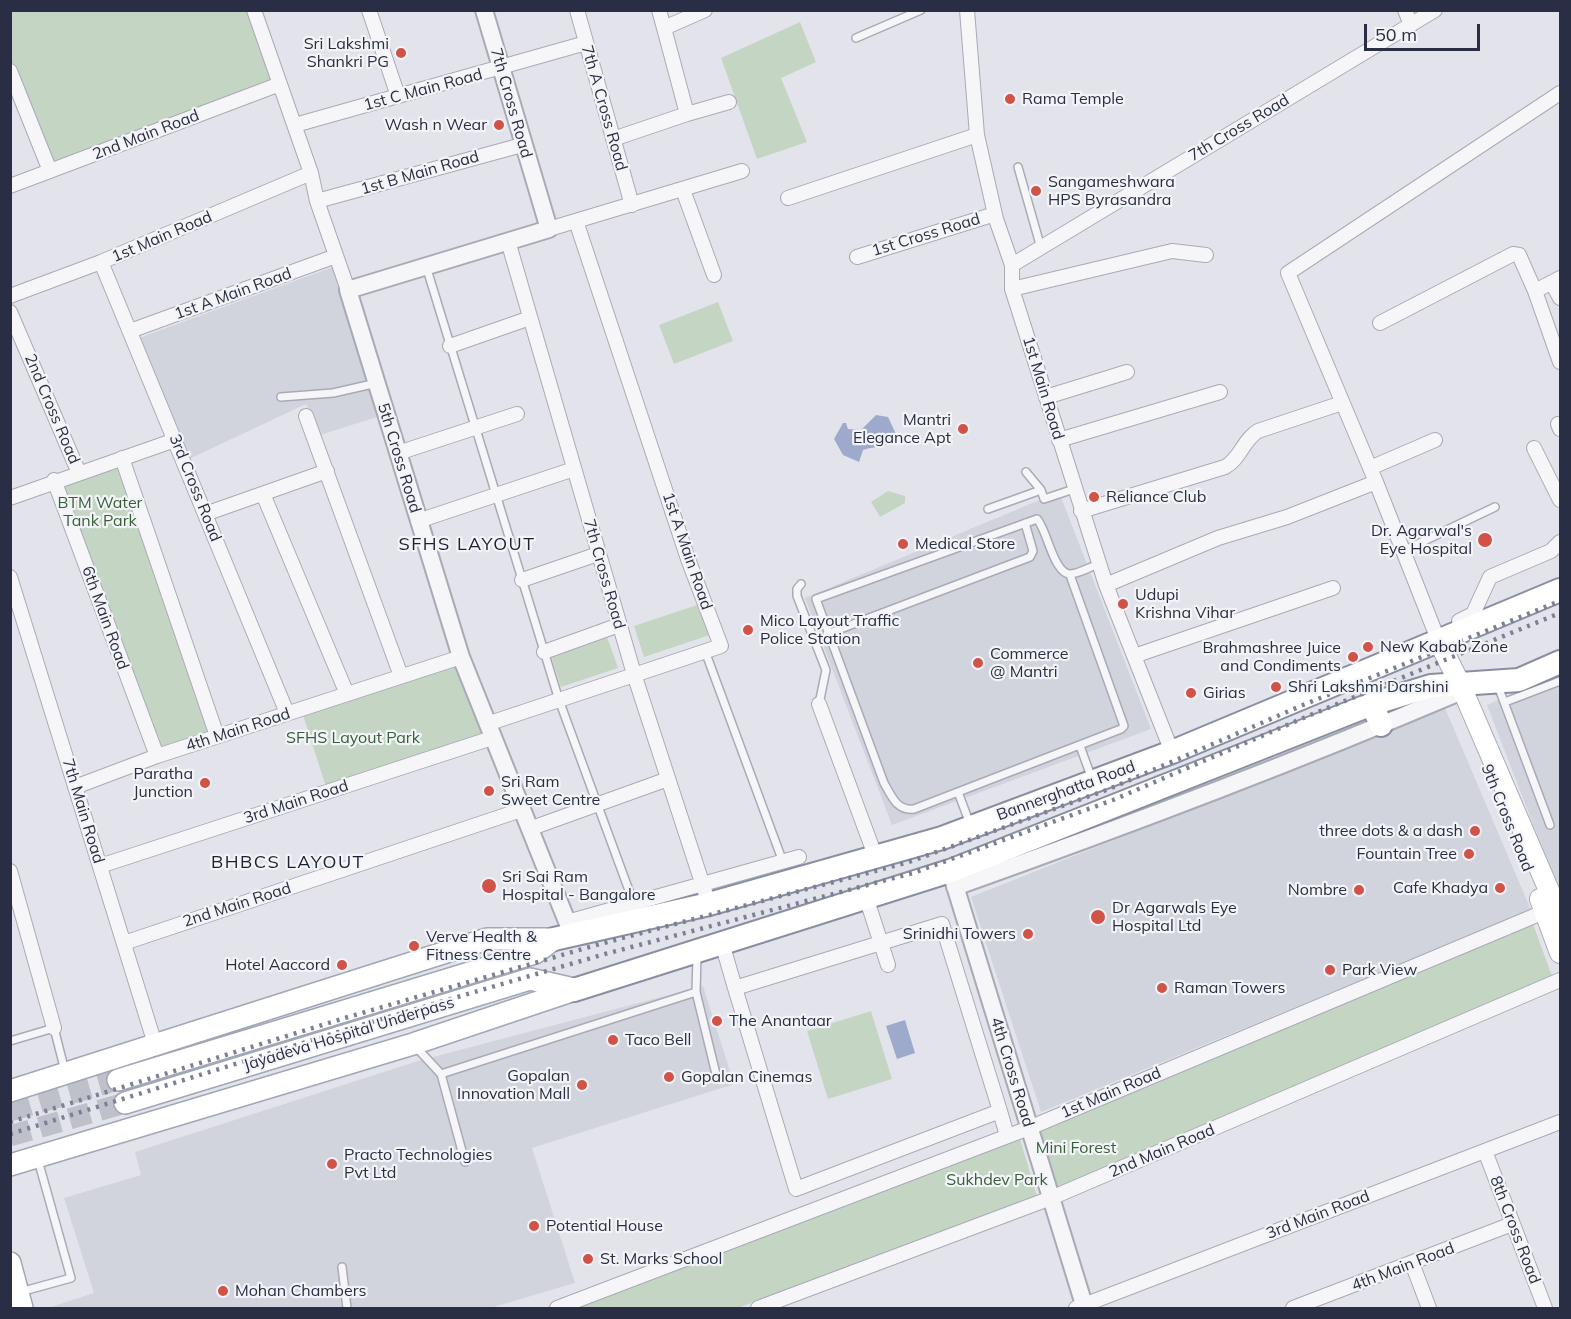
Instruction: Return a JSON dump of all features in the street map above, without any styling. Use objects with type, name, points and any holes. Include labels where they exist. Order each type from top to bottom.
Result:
[{"type":"highway","name":"Bannerghatta Road","points":[[564,932],[706,895],[876,858],[971,827],[1172,752],[1437,637],[1560,590]]},
{"type":"highway","name":"Bannerghatta Road","points":[[574,990],[866,897],[953,879],[1372,704],[1431,686],[1500,692],[1519,680],[1560,663]]},
{"type":"highway","points":[[1372,704],[1381,725]]},
{"type":"main road","name":"9th Cross Road","points":[[1437,637],[1455,687],[1556,910],[1560,953]]},
{"type":"main road","points":[[10,1091],[57,1079],[155,1044],[487,939],[564,932]]},
{"type":"main road","name":"Jayadeva Hospital Underpass","points":[[118,1080],[535,953],[564,932]]},
{"type":"main road","name":"Jayadeva Hospital Underpass","points":[[125,1103],[530,978],[574,990]]},
{"type":"main road","points":[[23,1159],[413,1044],[574,990]]},
{"type":"main road","points":[[10,1263],[16,1301]]},
{"type":"street","name":"5th Cross Road","points":[[254,10],[311,173],[317,201],[348,290],[461,657],[529,829],[564,932]]},
{"type":"street","points":[[369,10],[398,96]]},
{"type":"street","name":"7th Cross Road","points":[[484,10],[522,145],[549,229]]},
{"type":"street","name":"7th A Cross Road","points":[[577,10],[632,206]]},
{"type":"street","points":[[659,10],[687,114]]},
{"type":"street","points":[[664,28],[705,10]]},
{"type":"street","name":"1st Main Road","points":[[967,10],[977,135],[995,214],[1012,265],[1012,289],[1106,585],[1172,752]]},
{"type":"street","points":[[1405,10],[1412,25]]},
{"type":"street","name":"7th Cross Road","points":[[1012,265],[1435,10]]},
{"type":"street","name":"1st C Main Road","points":[[295,125],[586,43]]},
{"type":"street","points":[[10,71],[50,171]]},
{"type":"street","name":"2nd Main Road","points":[[10,186],[280,84]]},
{"type":"street","points":[[1560,93],[1288,273],[1376,482],[1437,637],[1473,614],[1490,578],[1551,551],[1560,542]]},
{"type":"street","points":[[613,139],[729,102]]},
{"type":"street","points":[[788,198],[977,135]]},
{"type":"street","name":"1st B Main Road","points":[[317,201],[522,145]]},
{"type":"street","points":[[348,290],[742,171]]},
{"type":"street","name":"1st Main Road","points":[[10,296],[101,262],[311,173]]},
{"type":"street","points":[[683,190],[714,275]]},
{"type":"street","name":"1st Cross Road","points":[[857,257],[995,214]]},
{"type":"street","name":"1st A Main Road","points":[[576,221],[688,559],[721,646],[705,651]]},
{"type":"street","name":"7th Cross Road","points":[[508,241],[634,674],[706,895]]},
{"type":"street","points":[[1012,289],[1172,251],[1206,255]]},
{"type":"street","points":[[1380,322],[1514,254],[1519,255],[1560,362]]},
{"type":"street","name":"1st A Main Road","points":[[130,332],[336,256]]},
{"type":"street","name":"3rd Cross Road","points":[[101,262],[287,713]]},
{"type":"street","points":[[1534,291],[1556,280],[1560,298]]},
{"type":"street","name":"2nd Cross Road","points":[[10,312],[79,472]]},
{"type":"street","points":[[450,346],[530,318]]},
{"type":"street","points":[[1046,397],[1127,372]]},
{"type":"street","points":[[1059,440],[1220,392]]},
{"type":"street","points":[[1081,511],[1225,466],[1236,459],[1251,435],[1258,431],[1342,403]]},
{"type":"street","points":[[398,453],[518,414]]},
{"type":"street","points":[[306,416],[401,676]]},
{"type":"street","points":[[10,498],[54,480],[175,440]]},
{"type":"street","points":[[1370,468],[1435,440]]},
{"type":"street","points":[[1534,448],[1560,501]]},
{"type":"street","points":[[122,458],[217,736]]},
{"type":"street","points":[[418,520],[574,469]]},
{"type":"street","points":[[205,514],[327,471]]},
{"type":"street","name":"6th Main Road","points":[[54,480],[157,756]]},
{"type":"street","points":[[1106,585],[1218,538],[1287,517],[1376,482]]},
{"type":"street","points":[[263,494],[347,693]]},
{"type":"street","points":[[522,580],[598,554]]},
{"type":"street","name":"7th Main Road","points":[[10,578],[155,1044]]},
{"type":"street","points":[[1134,656],[1332,588]]},
{"type":"street","points":[[544,652],[620,625]]},
{"type":"street","points":[[489,731],[559,700],[705,651]]},
{"type":"street","name":"4th Main Road","points":[[75,787],[157,756],[461,657]]},
{"type":"street","points":[[953,879],[1130,825],[1381,725],[1455,687]]},
{"type":"street","points":[[819,704],[876,858]]},
{"type":"street","name":"3rd Main Road","points":[[100,866],[489,731]]},
{"type":"street","points":[[529,829],[668,779]]},
{"type":"street","name":"2nd Main Road","points":[[124,943],[521,810]]},
{"type":"street","points":[[564,932],[634,904],[706,895],[799,857]]},
{"type":"street","points":[[10,871],[54,1028]]},
{"type":"street","name":"4th Cross Road","points":[[953,879],[1051,1198],[1081,1307]]},
{"type":"street","points":[[866,897],[888,965]]},
{"type":"street","name":"1st Main Road","points":[[556,1308],[1029,1128],[1556,910]]},
{"type":"street","points":[[735,988],[942,924],[1007,1136]]},
{"type":"street","points":[[722,943],[796,1189],[1000,1111]]},
{"type":"street","name":"2nd Main Road","points":[[758,1308],[1051,1198],[1560,980]]},
{"type":"street","name":"3rd Main Road","points":[[1081,1307],[1560,1122]]},
{"type":"street","points":[[905,1148],[914,1172]]},
{"type":"street","name":"8th Cross Road","points":[[1485,1150],[1545,1308]]},
{"type":"street","name":"4th Main Road","points":[[1293,1308],[1314,1305],[1512,1224]]},
{"type":"street","points":[[1412,1263],[1429,1308]]},
{"type":"lane","points":[[856,38],[921,10]]},
{"type":"lane","points":[[1018,167],[1041,248]]},
{"type":"lane","points":[[426,266],[559,700],[634,904]]},
{"type":"lane","points":[[281,398],[333,393],[377,383]]},
{"type":"lane","points":[[1026,472],[1041,490],[1044,499],[1074,489]]},
{"type":"lane","points":[[988,509],[1041,490]]},
{"type":"lane","points":[[1403,551],[1496,507]]},
{"type":"lane","points":[[1070,574],[1124,722],[1121,729],[914,809],[905,810],[893,801],[827,634],[816,603],[818,598],[1038,520],[1054,559],[1065,573],[1070,574],[1099,564]]},
{"type":"lane","points":[[827,634],[1030,557],[1033,551],[1025,523]]},
{"type":"lane","points":[[801,584],[797,589],[797,596],[826,670],[819,704]]},
{"type":"lane","points":[[705,651],[783,862]]},
{"type":"lane","points":[[1550,825],[1500,692],[1560,681]]},
{"type":"lane","points":[[1080,746],[1093,781]]},
{"type":"lane","points":[[958,792],[971,827]]},
{"type":"lane","points":[[697,951],[696,992],[716,1074]]},
{"type":"lane","points":[[441,1074],[696,992]]},
{"type":"lane","points":[[10,1041],[54,1028],[57,1079]]},
{"type":"lane","points":[[413,1044],[441,1074],[465,1162]]},
{"type":"lane","points":[[16,1301],[71,1278],[23,1159]]},
{"type":"lane","points":[[342,1267],[347,1308]]},
{"type":"shaded area","points":[[333,267],[377,417],[320,435],[306,404],[189,459],[139,338]]},
{"type":"shaded area","name":"Commerce @ Mantri","points":[[1059,492],[1151,729],[892,825],[805,598]]},
{"type":"shaded area","points":[[1560,673],[1560,894],[1487,705]]},
{"type":"shaded area","points":[[1445,708],[1531,910],[1041,1112],[971,897]]},
{"type":"shaded area","points":[[703,986],[734,1084],[532,1148],[575,1283],[490,1308],[48,1308],[94,1293],[64,1198],[141,1175],[135,1152],[418,1061]]},
{"type":"green space","points":[[254,10],[280,84],[50,171],[11,71],[11,11]]},
{"type":"green space","points":[[800,22],[816,62],[781,78],[807,142],[757,159],[721,58]]},
{"type":"green space","points":[[718,302],[733,341],[674,364],[659,325]]},
{"type":"green space","name":"BTM Water Tank Park","points":[[116,465],[211,737],[157,754],[58,484]]},
{"type":"green space","points":[[888,491],[905,496],[905,503],[880,517],[871,502]]},
{"type":"green space","points":[[700,604],[710,635],[644,657],[634,626]]},
{"type":"green space","points":[[606,634],[618,668],[561,687],[550,652]]},
{"type":"green space","name":"SFHS Layout Park","points":[[457,666],[483,735],[326,787],[303,715]]},
{"type":"green space","name":"Mini Forest","points":[[1533,924],[1552,976],[1056,1189],[1039,1132]]},
{"type":"green space","points":[[871,1011],[892,1079],[828,1099],[807,1031]]},
{"type":"green space","name":"Mini Forest","points":[[1020,1139],[1037,1196],[738,1308],[576,1308]]},
{"type":"water","points":[[876,415],[888,417],[896,434],[890,443],[863,450],[859,462],[843,455],[834,439],[843,423],[846,423],[848,429],[861,430]]},
{"type":"water","points":[[905,1020],[915,1053],[897,1059],[886,1026]]},
{"type":"tunnel","points":[[10,1111],[118,1080]]},
{"type":"tunnel","points":[[10,1136],[125,1103]]},
{"type":"railway","points":[[10,1122],[348,1017],[600,944],[909,862],[1109,789],[1303,705],[1560,601]]},
{"type":"railway","points":[[10,1134],[351,1028],[605,954],[913,873],[1113,800],[1308,716],[1560,613]]},
{"type":"place","name":"Sri Lakshmi Shankri PG","points":[[401,53]]},
{"type":"place","name":"Rama Temple","points":[[1010,99]]},
{"type":"place","name":"Wash n Wear","points":[[499,125]]},
{"type":"place","name":"Sangameshwara HPS Byrasandra","points":[[1036,191]]},
{"type":"place","name":"Mantri Elegance Apt","points":[[963,429]]},
{"type":"place","name":"Reliance Club","points":[[1094,497]]},
{"type":"place","name":"Dr. Agarwal's Eye Hospital","points":[[1485,540]]},
{"type":"place","name":"Medical Store","points":[[903,544]]},
{"type":"place","name":"Udupi Krishna Vihar","points":[[1123,604]]},
{"type":"place","name":"Mico Layout Traffic Police Station","points":[[748,630]]},
{"type":"place","name":"New Kabab Zone","points":[[1368,647]]},
{"type":"place","name":"Brahmashree Juice and Condiments","points":[[1353,657]]},
{"type":"place","name":"Commerce @ Mantri","points":[[978,663]]},
{"type":"place","name":"Shri Lakshmi Darshini","points":[[1276,687]]},
{"type":"place","name":"Girias","points":[[1191,693]]},
{"type":"place","name":"Paratha Junction","points":[[205,783]]},
{"type":"place","name":"Sri Ram Sweet Centre","points":[[489,791]]},
{"type":"place","name":"three dots & a dash","points":[[1475,831]]},
{"type":"place","name":"Fountain Tree","points":[[1469,854]]},
{"type":"place","name":"Sri Sai Ram Hospital - Bangalore","points":[[489,886]]},
{"type":"place","name":"Cafe Khadya","points":[[1500,888]]},
{"type":"place","name":"Nombre","points":[[1359,890]]},
{"type":"place","name":"Dr Agarwals Eye Hospital Ltd","points":[[1098,917]]},
{"type":"place","name":"Srinidhi Towers","points":[[1028,934]]},
{"type":"place","name":"Verve Health & Fitness Centre","points":[[414,946]]},
{"type":"place","name":"Hotel Aaccord","points":[[342,965]]},
{"type":"place","name":"Park View","points":[[1330,970]]},
{"type":"place","name":"Raman Towers","points":[[1162,988]]},
{"type":"place","name":"The Anantaar","points":[[717,1021]]},
{"type":"place","name":"Taco Bell","points":[[613,1040]]},
{"type":"place","name":"Gopalan Cinemas","points":[[669,1077]]},
{"type":"place","name":"Gopalan Innovation Mall","points":[[582,1085]]},
{"type":"place","name":"Practo Technologies Pvt Ltd","points":[[332,1164]]},
{"type":"place","name":"Potential House","points":[[534,1226]]},
{"type":"place","name":"St. Marks School","points":[[588,1259]]},
{"type":"place","name":"Mohan Chambers","points":[[223,1291]]},
{"type":"district","name":"SFHS LAYOUT","points":[[467,545]]},
{"type":"district","name":"BHBCS LAYOUT","points":[[288,863]]},
{"type":"park label","name":"Sukhdev Park","points":[[997,1180]]}]
